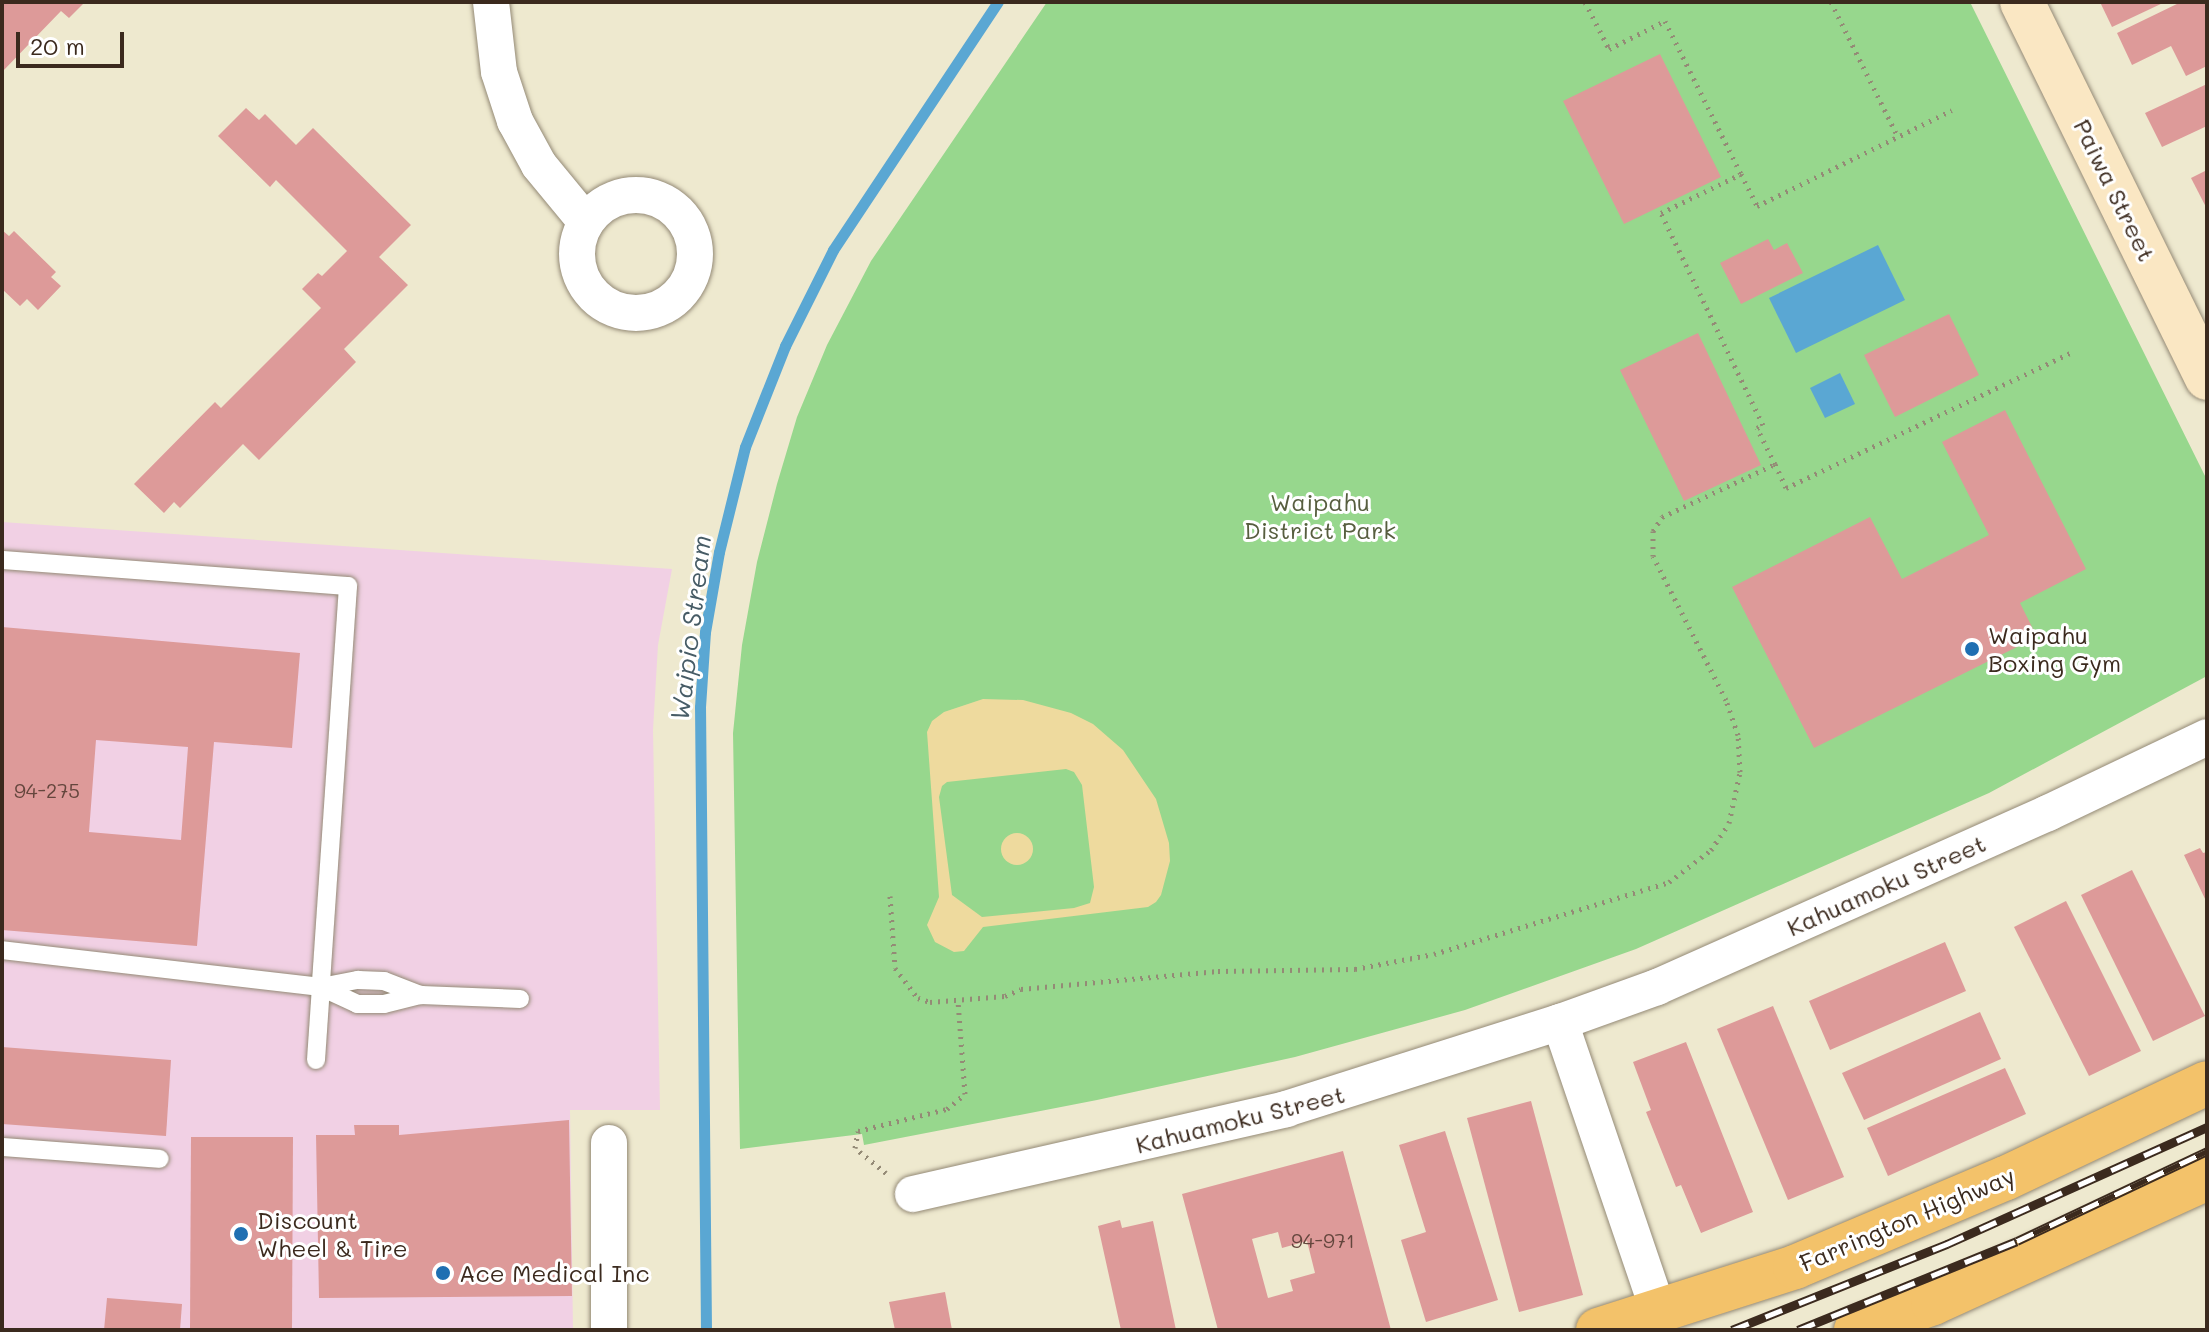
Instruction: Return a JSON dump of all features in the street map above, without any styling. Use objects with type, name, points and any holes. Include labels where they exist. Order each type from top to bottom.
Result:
[{"type":"main road","name":"Farrington Highway","points":[[1598,1330],[1809,1261],[2006,1178],[2207,1083]]},
{"type":"main road","points":[[1856,1330],[1933,1303],[2207,1178]]},
{"type":"street","points":[[491,2],[499,72],[515,121],[539,165],[586,222]]},
{"type":"street","name":"Paiwa Street","points":[[2022,2],[2207,378]]},
{"type":"street","name":"Kahuamoku Street","points":[[913,1194],[1286,1109],[1560,1022],[1657,987],[2048,813],[2207,737]]},
{"type":"street","points":[[1560,1022],[1659,1312]]},
{"type":"street","points":[[609,1143],[609,1330]]},
{"type":"lane","points":[[2,560],[348,586],[316,1060]]},
{"type":"lane","points":[[2,950],[321,987],[358,980],[384,981],[421,995],[520,999]]},
{"type":"lane","points":[[2,1147],[160,1159]]},
{"type":"path","points":[[1585,2],[1609,49],[1665,21],[1757,206],[1952,110]]},
{"type":"path","points":[[1831,2],[1898,137]]},
{"type":"path","points":[[1741,174],[1661,213],[1763,425],[1757,428],[1786,488],[2072,352]]},
{"type":"path","points":[[890,896],[895,968],[918,998],[930,1002],[1005,996],[1021,989],[1218,971],[1355,969],[1434,954],[1669,882],[1711,850],[1729,823],[1740,772],[1738,735],[1726,700],[1653,556],[1653,531],[1662,517],[1775,464]]},
{"type":"path","points":[[913,1194],[855,1148],[858,1131],[958,1103],[966,1083],[958,1001]]},
{"type":"shaded area","points":[[2,522],[672,569],[658,645],[653,730],[660,1110],[570,1110],[573,1330],[2,1330]]},
{"type":"green space","name":"Waipahu District Park","points":[[1047,2],[1970,2],[2207,480],[2207,676],[1989,793],[1636,949],[1465,1010],[1295,1057],[1097,1100],[864,1145],[862,1134],[740,1149],[733,733],[742,645],[757,562],[777,484],[797,417],[827,345],[871,261]]},
{"type":"sand","points":[[983,699],[1023,700],[1071,713],[1093,724],[1123,750],[1156,799],[1169,843],[1170,861],[1161,895],[1156,902],[1148,907],[983,927],[964,951],[954,952],[935,942],[927,925],[939,897],[927,732],[932,721],[944,712]],"holes":[[[1066,769],[1074,772],[1082,785],[1094,887],[1090,903],[1074,908],[982,917],[952,895],[939,797],[942,786],[947,782]]]},
{"type":"sand","points":[[1017,833],[1029,837],[1033,849],[1029,861],[1017,865],[1005,861],[1001,849],[1005,837]]},
{"type":"water","points":[[1878,245],[1905,300],[1796,353],[1769,298]]},
{"type":"water","points":[[1840,373],[1855,404],[1825,418],[1810,388]]},
{"type":"building","points":[[2,2],[85,2],[69,18],[61,11],[2,72]]},
{"type":"building","points":[[2100,2],[2165,2],[2112,27]]},
{"type":"building","points":[[2181,2],[2207,2],[2207,66],[2186,76],[2171,46],[2132,65],[2117,33]]},
{"type":"building","points":[[1660,54],[1721,177],[1624,224],[1563,101]]},
{"type":"building","points":[[2207,84],[2207,126],[2162,147],[2145,113]]},
{"type":"building","points":[[246,108],[259,120],[265,114],[296,145],[313,128],[411,225],[379,257],[408,285],[344,349],[356,362],[259,460],[243,444],[180,508],[174,502],[164,513],[134,484],[215,402],[221,408],[321,308],[302,289],[318,273],[322,276],[347,251],[276,180],[270,187],[218,136]]},
{"type":"building","points":[[2207,170],[2207,209],[2191,178]]},
{"type":"building","points":[[2,230],[9,236],[14,231],[56,272],[51,277],[61,286],[38,310],[27,299],[20,306],[2,289]]},
{"type":"building","points":[[1768,239],[1774,250],[1787,243],[1803,273],[1741,304],[1720,263]]},
{"type":"building","points":[[1949,314],[1979,375],[1895,417],[1864,355]]},
{"type":"building","points":[[1698,333],[1761,465],[1684,501],[1620,370]]},
{"type":"building","points":[[2005,410],[2086,569],[2020,603],[2037,637],[1814,748],[1732,587],[1870,517],[1902,579],[1989,535],[1942,442]]},
{"type":"building","points":[[2,627],[300,653],[292,748],[214,742],[197,946],[2,930]],"holes":[[[96,740],[188,747],[181,840],[89,832]]]},
{"type":"building","points":[[2200,848],[2203,853],[2207,852],[2207,903],[2184,855]]},
{"type":"building","points":[[2132,870],[2205,1016],[2153,1041],[2081,895]]},
{"type":"building","points":[[2066,901],[2141,1051],[2089,1076],[2014,927]]},
{"type":"building","points":[[1945,942],[1966,991],[1830,1050],[1809,1001]]},
{"type":"building","points":[[1773,1006],[1844,1177],[1788,1200],[1717,1029]]},
{"type":"building","points":[[1980,1012],[2001,1059],[1864,1120],[1842,1073]]},
{"type":"building","points":[[1686,1042],[1753,1212],[1701,1233],[1681,1185],[1676,1187],[1646,1112],[1651,1110],[1633,1062]]},
{"type":"building","points":[[2,1047],[171,1060],[166,1136],[2,1124]]},
{"type":"building","points":[[2005,1068],[2026,1114],[1888,1176],[1867,1128]]},
{"type":"building","points":[[1531,1101],[1583,1295],[1519,1312],[1467,1118]]},
{"type":"building","points":[[569,1120],[572,1296],[319,1298],[316,1135],[355,1135],[354,1125],[399,1125],[399,1135]]},
{"type":"building","points":[[1445,1131],[1498,1300],[1426,1322],[1401,1240],[1426,1232],[1399,1145]]},
{"type":"building","name":"Discount Wheel & Tire","points":[[191,1137],[293,1137],[292,1330],[190,1330]]},
{"type":"building","points":[[1343,1151],[1391,1330],[1218,1330],[1182,1194]],"holes":[[[1278,1232],[1282,1248],[1307,1241],[1315,1273],[1290,1280],[1293,1291],[1268,1298],[1252,1239]]]},
{"type":"building","points":[[1120,1220],[1122,1228],[1153,1221],[1176,1330],[1121,1330],[1098,1226]]},
{"type":"building","points":[[945,1292],[952,1330],[895,1330],[889,1302]]},
{"type":"building","points":[[107,1298],[182,1304],[180,1330],[104,1330]]},
{"type":"waterway","name":"Waipio Stream","points":[[706,1330],[700,707],[705,632],[719,552],[745,447],[785,346],[833,250],[998,2]]},
{"type":"railway","points":[[1732,1330],[1947,1244],[2207,1127]]},
{"type":"railway","points":[[1798,1330],[2017,1241],[2207,1151]]},
{"type":"place","name":"Waipahu Boxing Gym","points":[[1972,649]]},
{"type":"place","name":"Discount Wheel & Tire","points":[[241,1234]]},
{"type":"place","name":"Ace Medical Inc","points":[[443,1273]]}]
